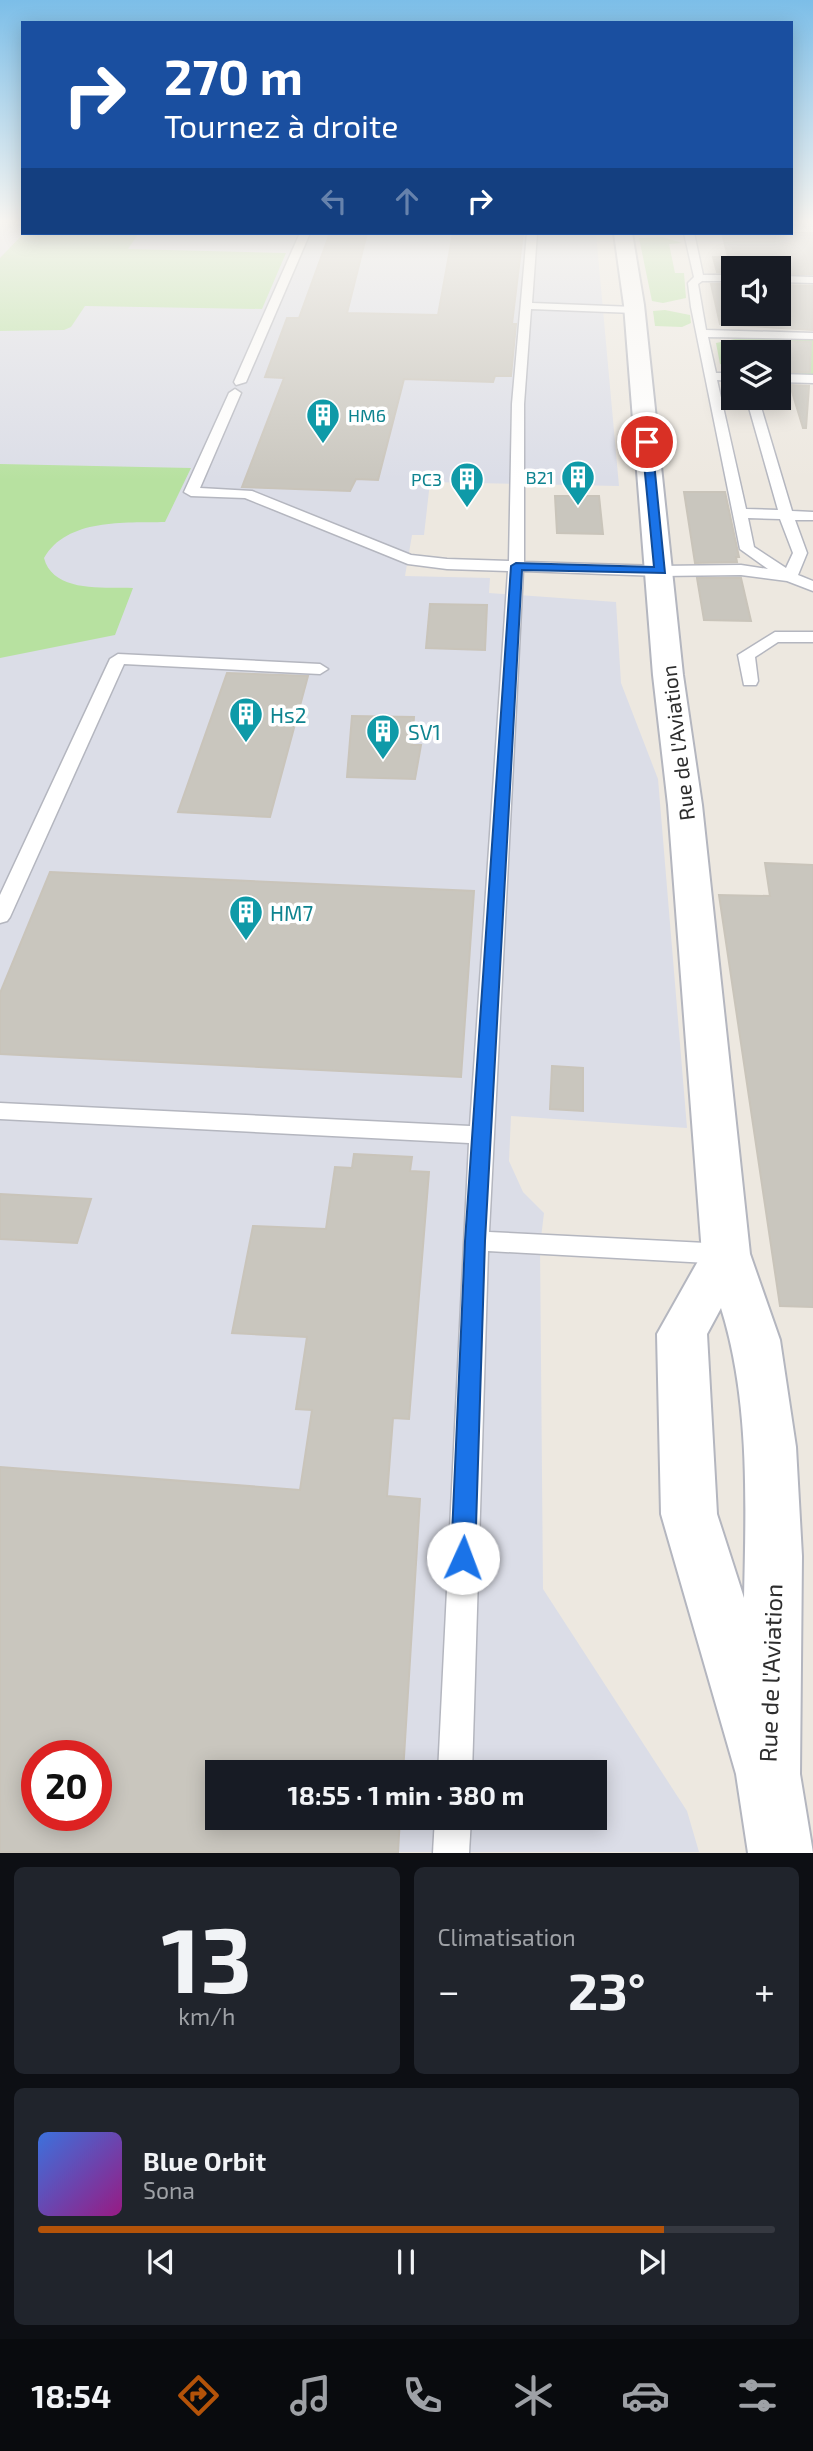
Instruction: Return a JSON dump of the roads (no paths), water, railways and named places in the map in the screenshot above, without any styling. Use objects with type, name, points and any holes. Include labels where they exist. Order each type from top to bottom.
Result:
[{"type":"street","name":"Rue de l'Aviation","points":[[633,306],[668,675],[685,805],[726,1254],[754,1337],[762,1389],[774,1519],[768,1774]]},
{"type":"street","name":"Rue de l'Aviation","points":[[726,1254],[682,1334],[689,1514],[768,1774]]},
{"type":"street","points":[[768,1774],[780,1853]]},
{"type":"lane","points":[[273,306],[191,492],[247,494],[408,559],[447,564],[660,571],[741,570],[790,577]]},
{"type":"lane","points":[[455,1760],[475,1241],[516,566],[518,404],[527,306]]},
{"type":"lane","points":[[540,306],[634,310]]},
{"type":"lane","points":[[697,306],[747,549],[790,577],[813,586]]},
{"type":"lane","points":[[702,333],[813,336]]},
{"type":"lane","points":[[711,376],[721,376]]},
{"type":"lane","points":[[791,378],[813,379]]},
{"type":"lane","points":[[756,410],[786,515],[800,553],[790,577]]},
{"type":"lane","points":[[740,513],[813,516]]},
{"type":"lane","points":[[750,681],[746,655],[775,637],[813,637]]},
{"type":"lane","points":[[0,917],[118,659],[320,669]]},
{"type":"lane","points":[[0,1111],[483,1135]]},
{"type":"lane","points":[[475,1241],[726,1254]]},
{"type":"lane","points":[[451,1853],[452,1830]]},
{"type":"place","name":"HM6","points":[[323,445]]},
{"type":"place","name":"B21","points":[[578,507]]},
{"type":"place","name":"PC3","points":[[467,509]]},
{"type":"place","name":"Hs2","points":[[246,744]]},
{"type":"place","name":"SV1","points":[[383,761]]},
{"type":"place","name":"HM7","points":[[246,942]]}]
